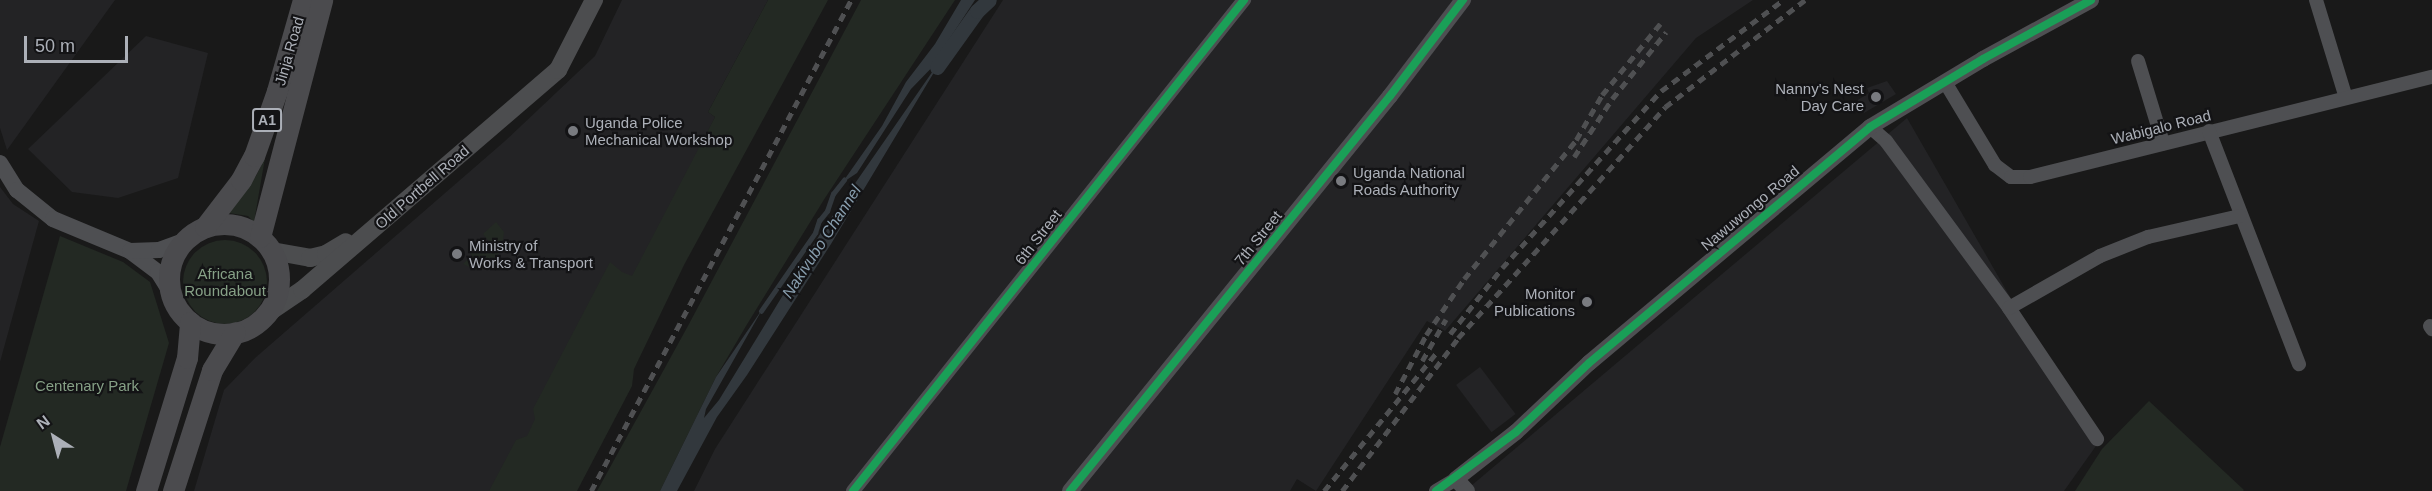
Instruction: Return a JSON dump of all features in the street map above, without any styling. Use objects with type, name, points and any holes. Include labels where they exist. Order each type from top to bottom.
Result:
[{"type":"highway","name":"Jinja Road","points":[[205,227],[241,180],[254,156],[277,91],[303,0]]},
{"type":"highway","name":"Jinja Road","points":[[266,244],[322,0]]},
{"type":"highway","points":[[205,227],[224,224],[243,227],[266,244]]},
{"type":"highway","name":"A1","points":[[184,241],[205,227]]},
{"type":"highway","points":[[184,241],[172,264],[170,291],[177,308],[190,322],[204,330],[219,333],[235,332],[251,326],[265,315]]},
{"type":"highway","name":"A1","points":[[265,315],[274,300],[279,284],[278,267],[266,244]]},
{"type":"highway","points":[[146,491],[187,358],[190,322]]},
{"type":"highway","points":[[173,491],[212,370],[235,332]]},
{"type":"main road","name":"Old Portbell Road","points":[[265,315],[302,290],[558,70],[563,65],[567,49],[594,0]]},
{"type":"main road","name":"Old Portbell Road","points":[[266,244],[310,258],[326,254],[346,242],[567,49]]},
{"type":"street","name":"6th Street","points":[[853,491],[1244,0]]},
{"type":"street","name":"7th Street","points":[[1070,491],[1390,96],[1463,0]]},
{"type":"street","name":"Nawuwongo Road","points":[[1461,485],[1589,363],[1870,127],[1944,82],[2091,0]]},
{"type":"street","points":[[2316,0],[2346,98]]},
{"type":"street","points":[[2138,61],[2163,142]]},
{"type":"street","name":"Wabigalo Road","points":[[1944,82],[1995,165],[2011,177],[2030,177],[2163,142],[2432,77]]},
{"type":"street","points":[[1870,127],[1886,141],[2009,308],[2097,439]]},
{"type":"street","points":[[2209,131],[2299,364]]},
{"type":"street","points":[[0,163],[17,190],[53,219],[130,251],[158,272],[170,291]]},
{"type":"street","points":[[2009,308],[2100,256],[2148,237],[2241,216]]},
{"type":"street","points":[[130,251],[159,250],[184,241]]},
{"type":"street","points":[[1436,491],[1461,485]]},
{"type":"shaded area","points":[[0,0],[115,0],[7,150],[0,128]]},
{"type":"shaded area","points":[[622,0],[768,0],[708,112],[715,117],[531,491],[194,491],[224,390],[255,358],[505,141],[595,56]]},
{"type":"shaded area","points":[[1003,0],[1753,0],[1696,38],[1445,331],[1427,321],[1316,491],[1297,479],[1290,491],[694,491],[715,449]]},
{"type":"shaded area","points":[[146,36],[208,53],[178,178],[118,198],[72,192],[28,149]]},
{"type":"shaded area","name":"Nanny's Nest Day Care","points":[[1887,81],[1896,94],[1864,113],[1856,101],[1869,93],[1867,88]]},
{"type":"shaded area","points":[[1907,118],[2096,446],[2064,491],[1465,491]]},
{"type":"shaded area","points":[[0,187],[13,204],[39,221],[0,362]]},
{"type":"shaded area","points":[[1480,367],[1516,414],[1492,432],[1456,385]]},
{"type":"green space","points":[[768,0],[828,0],[684,265],[634,369],[632,386],[577,491],[489,491],[516,440],[527,436],[535,419],[533,409],[610,262],[622,272],[632,276],[715,117],[708,112]]},
{"type":"green space","points":[[861,0],[955,0],[825,198],[746,326],[716,377],[660,491],[597,491],[689,324]]},
{"type":"green space","points":[[265,158],[254,222],[248,216],[229,213],[256,176]]},
{"type":"green space","points":[[496,222],[504,232],[502,249],[489,267],[476,270],[463,264],[472,255],[467,250],[479,240],[485,247],[490,243],[483,234]]},
{"type":"green space","name":"Centenary Park","points":[[60,236],[123,262],[150,282],[169,343],[126,491],[0,491],[0,447]]},
{"type":"green space","name":"Africana Roundabout","points":[[225,240],[248,247],[260,259],[267,282],[260,305],[248,317],[225,324],[202,317],[190,305],[183,282],[190,259],[202,247]]},
{"type":"green space","points":[[2149,401],[2244,490],[2075,491],[2102,449]]},
{"type":"water","points":[[961,0],[975,0],[948,41],[948,49],[831,244],[747,375],[717,417],[677,491],[660,491],[716,377],[763,308],[706,409],[704,418],[719,400],[822,231],[944,55],[911,89],[857,173],[842,183],[882,126],[906,82],[935,44]]},
{"type":"waterway","name":"Nakivubo Channel","points":[[937,67],[977,11],[989,0]]},
{"type":"waterway","points":[[761,311],[815,233],[833,194],[844,180]]},
{"type":"railway","points":[[591,491],[851,0]]},
{"type":"railway","points":[[1450,334],[1502,268],[1661,91],[1783,0]]},
{"type":"railway","points":[[1342,491],[1458,338],[1665,107],[1805,0]]},
{"type":"railway","points":[[1395,394],[1426,335],[1464,279],[1576,140],[1602,95],[1660,24]]},
{"type":"railway","points":[[1574,157],[1612,99],[1666,32]]},
{"type":"railway","points":[[1422,361],[1446,319]]},
{"type":"railway","points":[[1324,491],[1436,353]]},
{"type":"cycle path","points":[[853,491],[1244,0]]},
{"type":"cycle path","points":[[1070,491],[1390,96],[1463,0]]},
{"type":"cycle path","points":[[1436,491],[1516,432],[1589,363],[1870,127],[1983,59],[2091,0]]},
{"type":"place","name":"Nanny's Nest Day Care","points":[[1876,97]]},
{"type":"place","name":"Uganda Police Mechanical Workshop","points":[[573,131]]},
{"type":"place","name":"Uganda National Roads Authority","points":[[1341,181]]},
{"type":"place","name":"Ministry of Works & Transport","points":[[457,254]]},
{"type":"place","name":"Monitor Publications","points":[[1587,302]]}]
